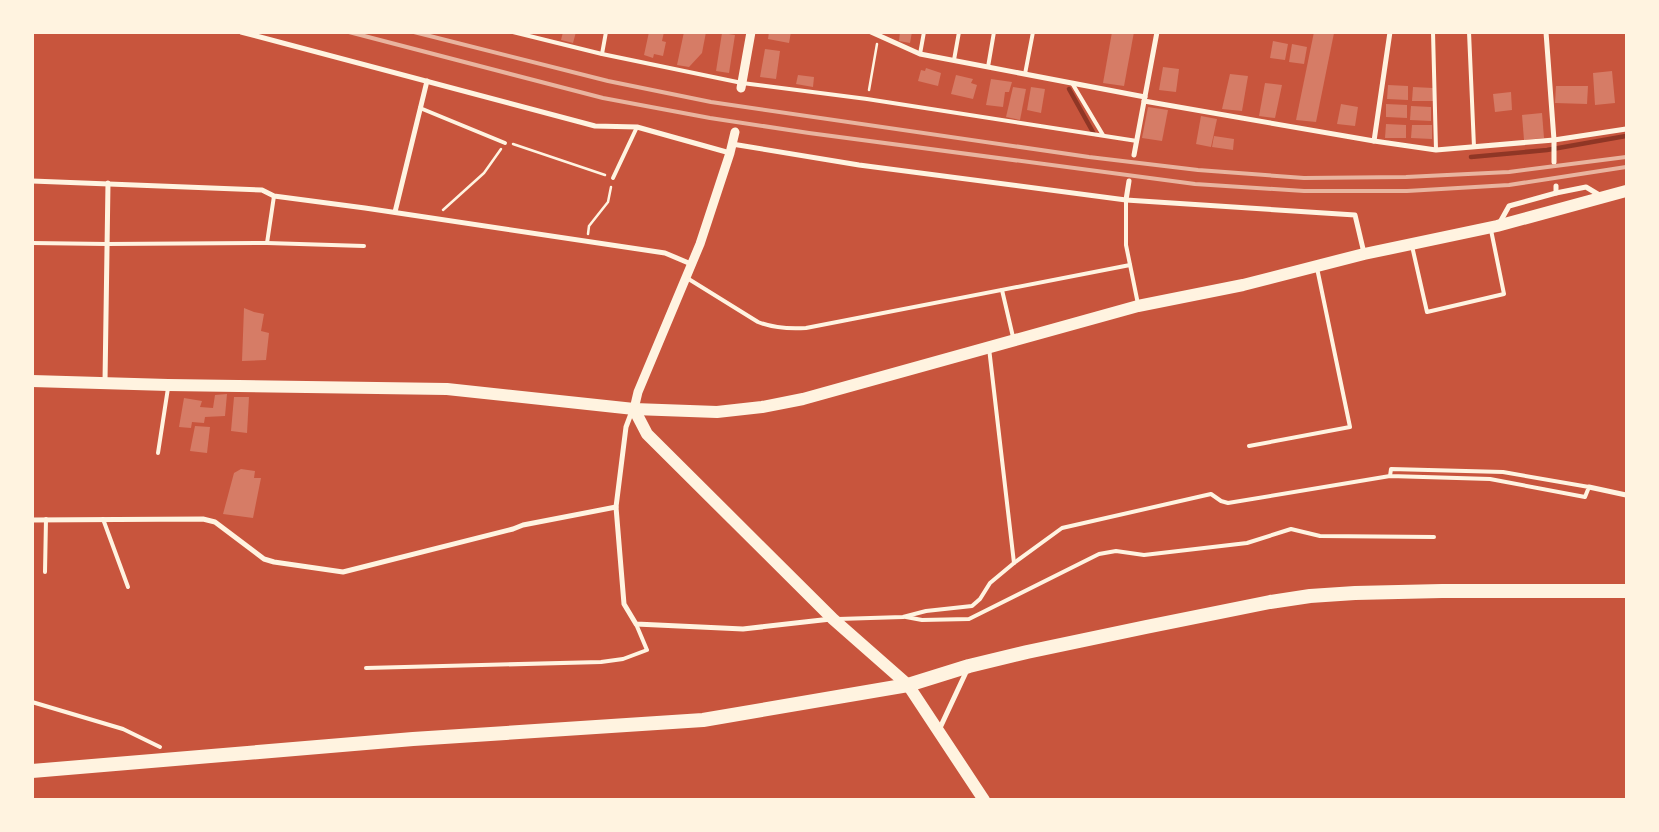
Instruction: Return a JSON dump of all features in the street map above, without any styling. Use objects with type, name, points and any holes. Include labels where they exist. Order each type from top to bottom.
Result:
[{"type":"highway","points":[[32,771],[413,739],[703,720],[908,685],[969,666],[1027,652],[1270,602],[1310,596],[1442,591],[1626,591]]},
{"type":"main road","points":[[32,381],[447,389],[634,409],[717,412],[762,408],[804,399],[1138,306],[1243,285],[1364,254],[1494,227],[1626,191]]},
{"type":"main road","points":[[634,409],[647,434],[833,619],[908,685],[984,800]]},
{"type":"street","points":[[241,32],[595,126],[637,127],[730,153]]},
{"type":"street","points":[[741,86],[751,32]]},
{"type":"street","points":[[871,32],[920,54],[1374,142],[1436,150],[1554,140],[1626,129]]},
{"type":"street","points":[[1134,155],[1157,32]]},
{"type":"street","points":[[1374,142],[1390,32]]},
{"type":"street","points":[[1546,32],[1554,162]]},
{"type":"street","points":[[395,212],[427,81]]},
{"type":"street","points":[[735,132],[700,244],[638,392],[634,409],[626,426],[616,507],[624,604],[636,624],[743,629],[833,619]]},
{"type":"street","points":[[732,144],[859,164],[1126,200],[1355,215],[1364,254]]},
{"type":"street","points":[[32,181],[262,190],[274,196],[395,212],[666,253],[691,264]]},
{"type":"street","points":[[1126,200],[1129,182]]},
{"type":"street","points":[[106,383],[108,183]]},
{"type":"street","points":[[1556,186],[1556,193]]},
{"type":"street","points":[[1494,227],[1509,206],[1556,193],[1586,187],[1603,197]]},
{"type":"street","points":[[1589,487],[1626,495]]},
{"type":"street","points":[[32,520],[203,519],[215,522],[264,559],[343,572],[523,525],[616,507]]},
{"type":"street","points":[[939,730],[969,666]]},
{"type":"lane","points":[[513,32],[741,86],[867,99],[1137,141]]},
{"type":"lane","points":[[602,54],[606,32]]},
{"type":"lane","points":[[920,54],[924,32]]},
{"type":"lane","points":[[954,60],[959,32]]},
{"type":"lane","points":[[988,67],[994,32]]},
{"type":"lane","points":[[1025,74],[1033,32]]},
{"type":"lane","points":[[1433,32],[1436,150]]},
{"type":"lane","points":[[1470,32],[1474,146]]},
{"type":"lane","points":[[1072,83],[1103,135]]},
{"type":"lane","points":[[420,108],[505,143]]},
{"type":"lane","points":[[613,178],[637,127]]},
{"type":"lane","points":[[268,243],[274,196]]},
{"type":"lane","points":[[1126,200],[1126,245],[1138,306]]},
{"type":"lane","points":[[1411,244],[1426,312],[1504,294],[1494,227]]},
{"type":"lane","points":[[32,243],[268,243],[364,246]]},
{"type":"lane","points":[[685,277],[758,322],[790,329],[806,328],[1130,265]]},
{"type":"lane","points":[[1249,446],[1350,427],[1316,266]]},
{"type":"lane","points":[[1002,290],[1014,340]]},
{"type":"lane","points":[[989,346],[1014,563]]},
{"type":"lane","points":[[158,453],[168,385]]},
{"type":"lane","points":[[903,617],[926,611],[972,606],[980,599],[990,583],[1062,528],[1211,494],[1221,501],[1228,503],[1390,476],[1490,479],[1585,497],[1589,487],[1503,472],[1391,469],[1390,476]]},
{"type":"lane","points":[[45,572],[46,519]]},
{"type":"lane","points":[[103,519],[128,587]]},
{"type":"lane","points":[[833,619],[903,617],[922,620],[969,619],[1099,554],[1116,551],[1144,555],[1247,543],[1291,529],[1320,536],[1434,537]]},
{"type":"lane","points":[[366,668],[601,662],[623,659],[647,650],[636,624]]},
{"type":"lane","points":[[32,702],[123,729],[160,747]]},
{"type":"path","points":[[867,99],[879,36]]},
{"type":"path","points":[[435,218],[484,172],[505,143],[613,178],[608,202],[588,226],[588,241]]},
{"type":"building","points":[[563,32],[576,32],[573,43],[561,40]]},
{"type":"building","points":[[649,32],[664,32],[662,41],[666,42],[663,56],[654,54],[653,58],[644,55]]},
{"type":"building","points":[[684,32],[706,32],[702,53],[689,67],[677,65]]},
{"type":"building","points":[[769,32],[791,32],[789,43],[768,39]]},
{"type":"building","points":[[900,32],[912,32],[910,43],[899,41]]},
{"type":"building","points":[[1112,32],[1134,32],[1124,86],[1103,83]]},
{"type":"building","points":[[1314,32],[1334,33],[1316,122],[1296,120]]},
{"type":"building","points":[[722,33],[735,35],[729,73],[716,71]]},
{"type":"building","points":[[1273,41],[1288,44],[1285,60],[1270,58]]},
{"type":"building","points":[[1292,44],[1307,47],[1304,64],[1289,62]]},
{"type":"building","points":[[765,49],[780,51],[776,79],[760,77]]},
{"type":"building","points":[[1163,67],[1179,69],[1176,92],[1159,90]]},
{"type":"building","points":[[926,68],[941,73],[938,86],[918,81],[921,70],[925,71]]},
{"type":"building","points":[[1612,71],[1615,103],[1595,105],[1593,73]]},
{"type":"building","points":[[1230,74],[1248,76],[1242,111],[1222,109]]},
{"type":"building","points":[[798,75],[814,77],[813,87],[796,84]]},
{"type":"building","points":[[956,75],[973,79],[971,83],[977,85],[973,99],[951,94]]},
{"type":"building","points":[[991,79],[1012,82],[1009,92],[1005,92],[1003,107],[986,105]]},
{"type":"building","points":[[1265,83],[1282,85],[1275,118],[1259,116]]},
{"type":"building","points":[[1388,85],[1408,86],[1408,100],[1387,99]]},
{"type":"building","points":[[1556,86],[1588,86],[1587,104],[1555,103]]},
{"type":"building","points":[[1013,87],[1026,89],[1020,120],[1006,117]]},
{"type":"building","points":[[1031,87],[1045,89],[1041,113],[1027,110]]},
{"type":"building","points":[[1413,87],[1433,88],[1433,101],[1412,101]]},
{"type":"building","points":[[1511,92],[1512,110],[1495,112],[1493,94]]},
{"type":"building","points":[[1341,104],[1358,107],[1355,126],[1337,124]]},
{"type":"building","points":[[1386,104],[1407,105],[1407,118],[1386,117]]},
{"type":"building","points":[[1411,106],[1431,107],[1431,121],[1410,120]]},
{"type":"building","points":[[1148,107],[1168,110],[1162,141],[1142,138]]},
{"type":"building","points":[[1542,113],[1544,138],[1524,140],[1522,115]]},
{"type":"building","points":[[1201,116],[1217,119],[1211,147],[1196,144]]},
{"type":"building","points":[[1386,124],[1406,125],[1406,138],[1385,138]]},
{"type":"building","points":[[1412,125],[1432,125],[1432,139],[1411,138]]},
{"type":"building","points":[[1214,136],[1234,139],[1233,150],[1212,147]]},
{"type":"building","points":[[244,308],[264,314],[261,331],[269,333],[266,360],[242,361]]},
{"type":"building","points":[[227,394],[225,416],[205,417],[204,423],[192,422],[191,428],[179,427],[184,398],[202,401],[200,407],[213,408],[215,395]]},
{"type":"building","points":[[234,397],[249,397],[247,433],[231,431]]},
{"type":"building","points":[[195,426],[210,427],[207,453],[190,451]]},
{"type":"building","points":[[241,469],[255,471],[254,478],[261,478],[253,518],[223,514],[234,473]]},
{"type":"waterway","points":[[1069,89],[1094,134]]},
{"type":"waterway","points":[[1471,157],[1547,150],[1626,136]]},
{"type":"railway","points":[[349,32],[603,98],[710,118],[809,133],[1195,184],[1304,191],[1407,191],[1509,185],[1626,167]]},
{"type":"railway","points":[[414,32],[608,81],[711,102],[1089,157],[1198,170],[1304,178],[1406,177],[1509,172],[1626,157]]}]
